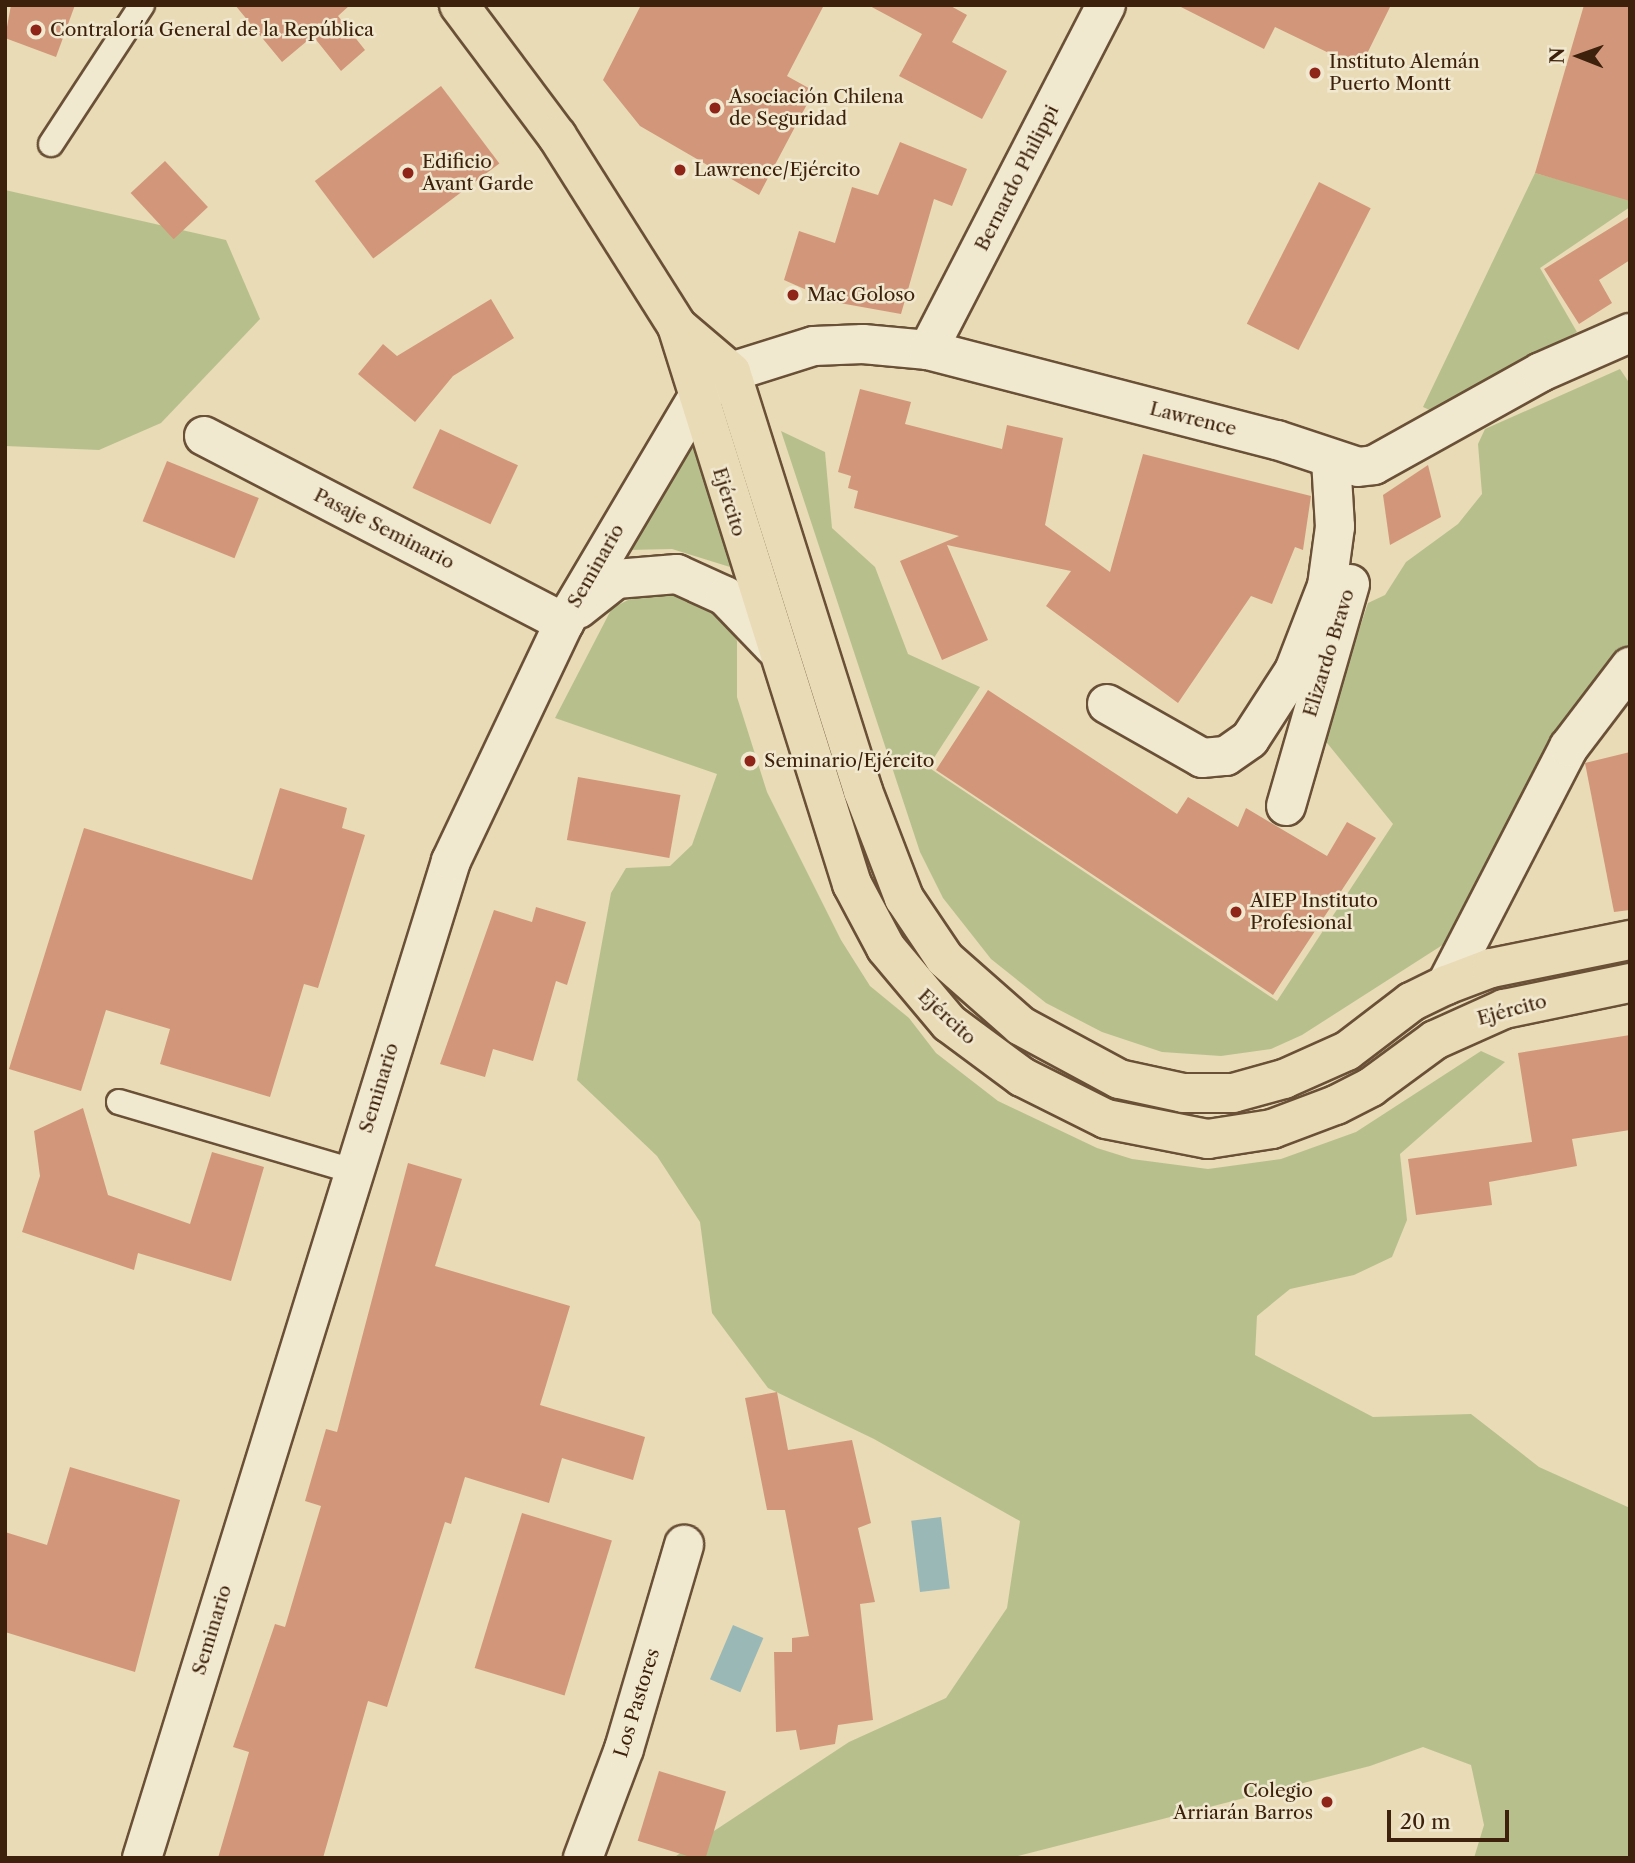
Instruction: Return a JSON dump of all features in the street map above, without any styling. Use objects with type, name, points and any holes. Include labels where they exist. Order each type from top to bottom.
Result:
[{"type":"main road","name":"Ejército","points":[[459,5],[557,136],[677,326],[774,647],[852,884],[886,948],[913,986],[972,1042],[1052,1094],[1106,1119],[1208,1139],[1272,1129],[1371,1087],[1465,1024],[1504,1009],[1630,983]]},
{"type":"main road","name":"Ejército","points":[[677,326],[730,372],[890,868],[920,924],[976,991],[1032,1033],[1095,1067],[1153,1088],[1207,1096],[1259,1088],[1317,1066],[1446,985],[1491,968],[1630,940]]},
{"type":"street","name":"Bernardo Philippi","points":[[928,351],[1106,5]]},
{"type":"street","name":"Lawrence","points":[[730,372],[814,346],[863,344],[928,351],[1277,440],[1331,460],[1374,465],[1541,372],[1630,333]]},
{"type":"street","name":"Seminario","points":[[142,1858],[451,860],[564,623],[697,398],[730,372]]},
{"type":"street","name":"Pasaje Seminario","points":[[204,436],[564,623]]},
{"type":"street","name":"Elizardo Bravo","points":[[1107,704],[1202,758],[1226,755],[1250,739],[1294,671],[1327,586],[1335,527],[1331,460]]},
{"type":"street","name":"Elizardo Bravo","points":[[1286,806],[1353,569],[1350,512],[1331,460]]},
{"type":"street","points":[[564,623],[616,579],[660,572],[698,580],[724,596],[774,647]]},
{"type":"street","points":[[1446,985],[1569,747],[1630,667]]},
{"type":"street","name":"Los Pastores","points":[[583,1858],[624,1749],[684,1545]]},
{"type":"lane","points":[[51,144],[142,5]]},
{"type":"lane","points":[[119,1102],[353,1171]]},
{"type":"green space","points":[[1630,169],[1630,207],[1540,268],[1577,332],[1436,413],[1423,407],[1535,173],[1575,184]]},
{"type":"green space","points":[[5,190],[226,240],[260,319],[161,423],[99,450],[5,446]]},
{"type":"green space","points":[[1620,369],[1630,384],[1630,663],[1455,937],[1302,1035],[1271,1049],[1221,1056],[1162,1052],[1102,1032],[1046,1003],[991,959],[943,898],[920,852],[781,431],[825,452],[832,528],[875,567],[908,654],[980,687],[928,767],[1277,1001],[1393,824],[1323,738],[1368,603],[1385,595],[1406,562],[1458,524],[1482,494],[1478,444],[1485,429]]},
{"type":"green space","points":[[693,440],[734,566],[672,549],[628,550]]},
{"type":"green space","points":[[646,591],[683,595],[730,624],[737,641],[737,697],[767,792],[841,940],[870,986],[909,1018],[936,1053],[998,1101],[1097,1148],[1132,1159],[1208,1169],[1281,1159],[1356,1132],[1481,1051],[1505,1062],[1400,1154],[1407,1220],[1392,1257],[1354,1275],[1290,1289],[1257,1316],[1255,1355],[1373,1417],[1471,1414],[1539,1467],[1630,1508],[1630,1858],[1474,1858],[1484,1825],[1471,1765],[1423,1747],[1370,1766],[1010,1858],[673,1858],[849,1742],[946,1698],[1007,1608],[1020,1521],[874,1439],[768,1388],[712,1313],[700,1222],[657,1156],[577,1080],[611,893],[626,868],[670,866],[692,845],[717,774],[555,718],[612,608]]},
{"type":"water","points":[[941,1517],[950,1588],[920,1592],[911,1521]]},
{"type":"water","points":[[733,1625],[763,1638],[740,1692],[710,1679]]},
{"type":"building","name":"Contraloría General de la República","points":[[11,5],[75,5],[56,57],[5,38]]},
{"type":"building","points":[[235,5],[350,5],[338,16],[365,50],[341,71],[313,36],[282,62]]},
{"type":"building","name":"Asociación Chilena de Seguridad","points":[[641,5],[824,5],[787,76],[814,91],[759,195],[640,126],[603,80]]},
{"type":"building","points":[[868,5],[949,5],[967,15],[952,42],[1007,71],[982,119],[899,76],[922,34]]},
{"type":"building","points":[[1177,5],[1391,5],[1360,68],[1275,27],[1264,49]]},
{"type":"building","points":[[1584,5],[1630,5],[1630,201],[1535,173]]},
{"type":"building","name":"Edificio Avant Garde","points":[[441,86],[499,163],[373,259],[315,181]]},
{"type":"building","points":[[900,142],[967,169],[952,206],[934,199],[901,314],[834,302],[784,280],[799,231],[835,243],[852,187],[878,195]]},
{"type":"building","points":[[165,161],[208,207],[174,239],[131,193]]},
{"type":"building","points":[[1319,182],[1371,208],[1298,350],[1247,324]]},
{"type":"building","points":[[1630,216],[1630,260],[1599,280],[1612,303],[1579,324],[1544,269]]},
{"type":"building","points":[[491,299],[514,338],[453,376],[415,422],[358,374],[383,344],[397,356]]},
{"type":"building","points":[[860,389],[911,402],[905,424],[1002,449],[1007,425],[1063,438],[1045,525],[1110,572],[1143,454],[1311,496],[1303,550],[1295,547],[1272,604],[1251,596],[1178,703],[1046,606],[1071,571],[947,545],[988,640],[942,660],[900,561],[959,536],[854,508],[858,491],[848,488],[851,476],[838,472]]},
{"type":"building","points":[[440,429],[518,465],[490,524],[413,488]]},
{"type":"building","points":[[167,461],[259,498],[234,558],[143,521]]},
{"type":"building","points":[[1428,465],[1441,517],[1390,545],[1383,495]]},
{"type":"building","name":"AIEP Instituto Profesional","points":[[988,690],[1177,814],[1188,797],[1238,827],[1246,808],[1327,856],[1347,822],[1376,838],[1273,995],[936,770]]},
{"type":"building","points":[[1630,752],[1630,910],[1614,912],[1585,763]]},
{"type":"building","points":[[578,777],[680,795],[669,858],[567,840]]},
{"type":"building","points":[[280,788],[347,808],[342,828],[365,835],[318,988],[304,984],[270,1097],[160,1064],[170,1029],[106,1010],[81,1091],[9,1069],[84,828],[252,880]]},
{"type":"building","points":[[536,907],[586,922],[567,985],[556,981],[533,1061],[493,1049],[485,1077],[440,1064],[494,910],[532,922]]},
{"type":"building","points":[[1630,1035],[1630,1130],[1572,1139],[1577,1166],[1489,1182],[1492,1205],[1416,1215],[1408,1159],[1532,1142],[1518,1053]]},
{"type":"building","points":[[83,1108],[108,1195],[190,1224],[212,1152],[264,1167],[231,1281],[138,1253],[134,1270],[22,1232],[40,1176],[34,1131]]},
{"type":"building","points":[[408,1163],[462,1179],[435,1266],[570,1306],[540,1405],[645,1437],[633,1480],[562,1458],[549,1503],[465,1477],[451,1524],[445,1522],[387,1707],[368,1701],[323,1858],[218,1858],[249,1752],[233,1747],[275,1624],[285,1627],[321,1506],[305,1501],[326,1429],[337,1432]]},
{"type":"building","points":[[777,1392],[788,1450],[852,1440],[871,1523],[858,1528],[875,1602],[860,1604],[873,1720],[838,1725],[835,1744],[800,1750],[796,1730],[776,1732],[774,1652],[792,1652],[792,1638],[809,1636],[785,1510],[767,1510],[745,1398]]},
{"type":"building","points":[[70,1467],[180,1500],[135,1672],[5,1632],[5,1532],[47,1545]]},
{"type":"building","points":[[522,1513],[612,1540],[565,1695],[475,1668]]},
{"type":"building","points":[[659,1771],[726,1791],[706,1858],[694,1858],[638,1841]]},
{"type":"place","name":"Contraloría General de la República","points":[[36,30]]},
{"type":"place","name":"Instituto Alemán Puerto Montt","points":[[1315,73]]},
{"type":"place","name":"Asociación Chilena de Seguridad","points":[[715,108]]},
{"type":"place","name":"Lawrence/Ejército","points":[[680,170]]},
{"type":"place","name":"Edificio Avant Garde","points":[[408,173]]},
{"type":"place","name":"Mac Goloso","points":[[793,295]]},
{"type":"place","name":"Seminario/Ejército","points":[[750,761]]},
{"type":"place","name":"AIEP Instituto Profesional","points":[[1236,912]]},
{"type":"place","name":"Colegio Arriarán Barros","points":[[1327,1802]]}]
